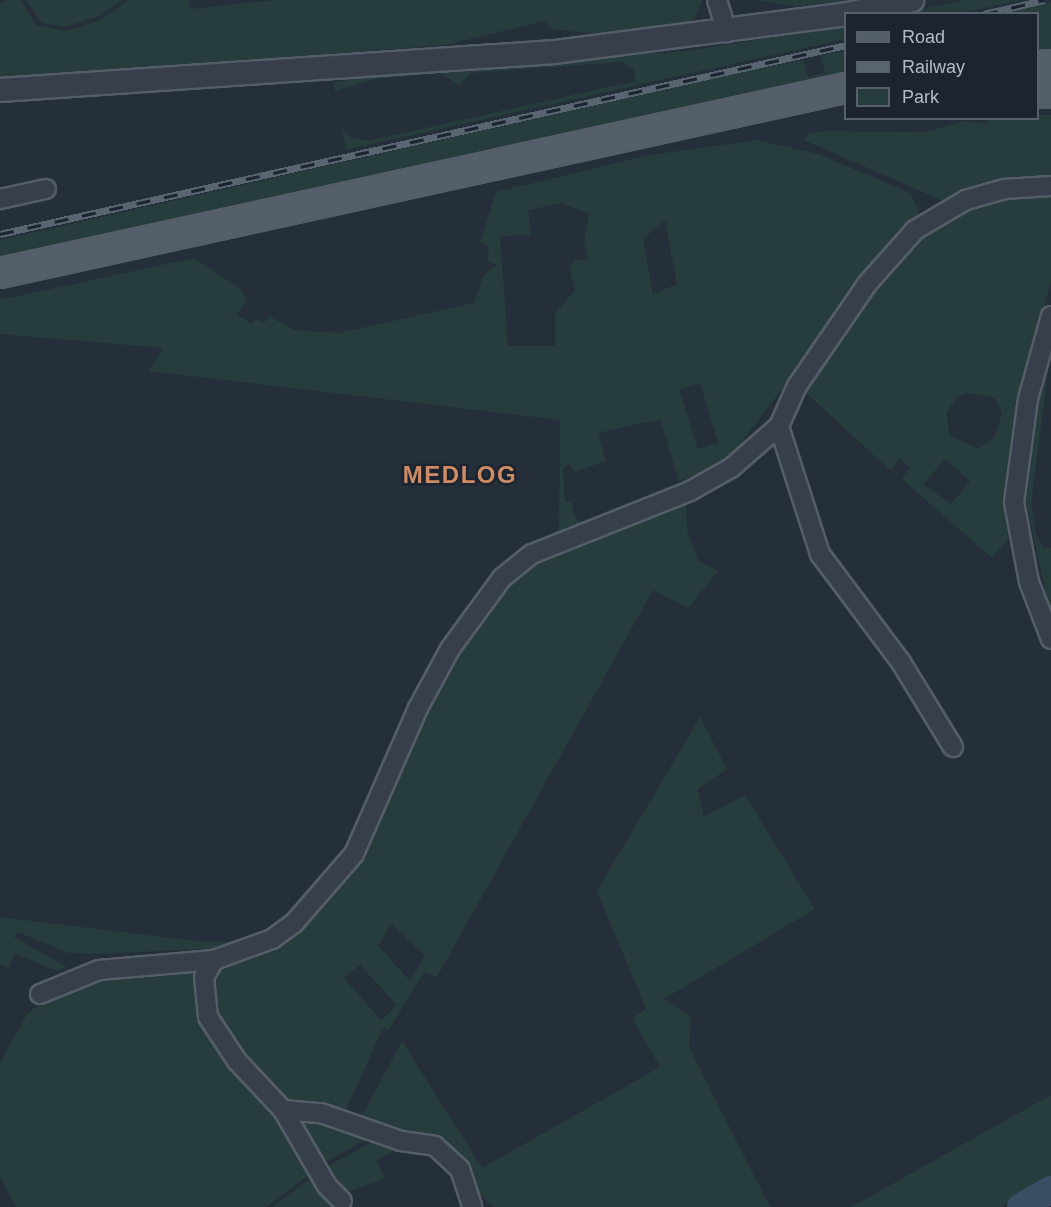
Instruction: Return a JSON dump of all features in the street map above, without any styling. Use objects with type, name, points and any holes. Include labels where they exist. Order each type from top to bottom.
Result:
[{"type":"main road","points":[[0,273],[844,88]]},
{"type":"main road","points":[[808,95],[844,98]]},
{"type":"street","points":[[717,0],[727,33]]},
{"type":"street","points":[[856,12],[912,0]]},
{"type":"street","points":[[0,90],[520,55],[727,33],[844,14]]},
{"type":"street","points":[[40,994],[99,970],[214,960],[272,939],[324,895],[354,854],[450,649],[502,578],[532,554],[690,491],[731,468],[779,426],[803,376],[867,284],[915,230],[966,200],[1004,189],[1051,186]]},
{"type":"street","points":[[0,199],[46,189]]},
{"type":"street","points":[[1051,316],[1028,399],[1014,502],[1029,582],[1051,639]]},
{"type":"street","points":[[779,426],[820,555],[900,661],[953,747]]},
{"type":"street","points":[[214,960],[204,977],[208,1017],[237,1061],[284,1110],[327,1186],[342,1201]]},
{"type":"street","points":[[284,1110],[321,1113],[401,1141],[435,1146],[460,1169],[472,1207]]},
{"type":"green space","points":[[6,0],[21,0],[36,25],[65,31],[98,21],[129,0],[189,0],[190,9],[276,0],[703,0],[692,21],[681,27],[601,35],[552,29],[544,21],[445,45],[0,80],[0,3]]},
{"type":"green space","points":[[26,0],[123,0],[99,16],[65,27],[42,23]]},
{"type":"green space","points":[[752,0],[859,0],[797,6]]},
{"type":"green space","points":[[964,0],[1022,0],[966,12],[910,12]]},
{"type":"green space","points":[[1051,2],[1051,53],[1039,54],[1039,12],[1008,12]]},
{"type":"green space","points":[[844,26],[844,39],[346,150],[342,130],[351,138],[367,141],[636,81],[634,70],[622,62],[471,73],[459,85],[439,73],[376,79],[335,91],[333,83],[378,72],[687,51]]},
{"type":"green space","points":[[844,50],[844,77],[670,111],[0,263],[0,240],[740,72],[803,60],[808,77],[825,73],[821,56]]},
{"type":"green space","points":[[1039,115],[1051,115],[1051,176],[992,182],[941,200],[804,140],[809,133],[823,131],[926,132],[964,121],[986,124],[988,120],[1039,120]]},
{"type":"green space","points":[[757,140],[818,154],[894,186],[911,194],[919,212],[727,461],[679,482],[660,419],[598,433],[606,461],[574,472],[570,464],[563,469],[565,502],[571,502],[576,519],[585,525],[559,531],[560,420],[149,371],[163,348],[0,334],[0,300],[194,258],[242,290],[247,299],[237,315],[251,323],[256,319],[264,323],[269,316],[294,330],[339,333],[474,303],[483,276],[497,265],[487,261],[489,247],[480,243],[496,192],[650,155]],"holes":[[[562,203],[589,214],[584,242],[588,260],[576,259],[569,267],[575,290],[555,313],[555,346],[508,346],[500,236],[531,235],[528,210]],[[665,220],[677,284],[653,294],[643,239]],[[700,383],[718,443],[698,449],[679,389]]]},
{"type":"green space","points":[[1051,194],[1051,281],[1012,438],[1012,535],[992,558],[902,479],[910,467],[900,459],[890,470],[802,389],[871,290],[931,228],[990,198]],"holes":[[[968,393],[995,398],[1002,413],[995,437],[978,449],[950,436],[948,425],[947,412],[957,397]],[[945,459],[970,481],[951,504],[923,484]]]},
{"type":"green space","points":[[1051,348],[1031,504],[1036,537],[1044,548],[1051,548],[1051,616],[1024,493],[1032,425]]},
{"type":"green space","points":[[686,498],[687,530],[698,560],[718,571],[688,608],[653,590],[437,977],[424,972],[389,1030],[383,1028],[344,1114],[281,1100],[263,1085],[211,1008],[213,972],[314,913],[350,872],[422,716],[482,609],[538,555]],"holes":[[[392,924],[425,956],[410,981],[378,945]],[[360,965],[397,1005],[381,1020],[344,978]]]},
{"type":"green space","points":[[700,717],[727,769],[698,789],[704,817],[745,795],[815,909],[664,999],[691,1017],[689,1047],[770,1207],[494,1207],[414,1136],[361,1118],[402,1041],[482,1168],[660,1067],[632,1018],[646,1009],[597,891]]},
{"type":"green space","points":[[0,917],[195,941],[242,942],[221,948],[99,954],[69,953],[18,932],[14,937],[67,967],[57,971],[14,953],[10,968],[0,965]]},
{"type":"green space","points":[[186,966],[194,975],[201,1008],[314,1171],[266,1207],[16,1207],[0,1177],[0,1063],[27,1014],[70,980]]},
{"type":"green space","points":[[1051,1095],[1051,1179],[1002,1207],[851,1207]]},
{"type":"green space","points":[[300,1114],[378,1133],[324,1163],[295,1120]]},
{"type":"green space","points":[[384,1135],[404,1147],[377,1160],[385,1179],[350,1191],[332,1182],[323,1169]]},
{"type":"green space","points":[[315,1175],[332,1207],[273,1207]]},
{"type":"waterway","points":[[1021,1207],[1051,1190]]},
{"type":"railway","points":[[993,12],[1044,0]]},
{"type":"railway","points":[[0,234],[844,45]]},
{"type":"district","name":"MEDLOG","points":[[460,475]]}]
